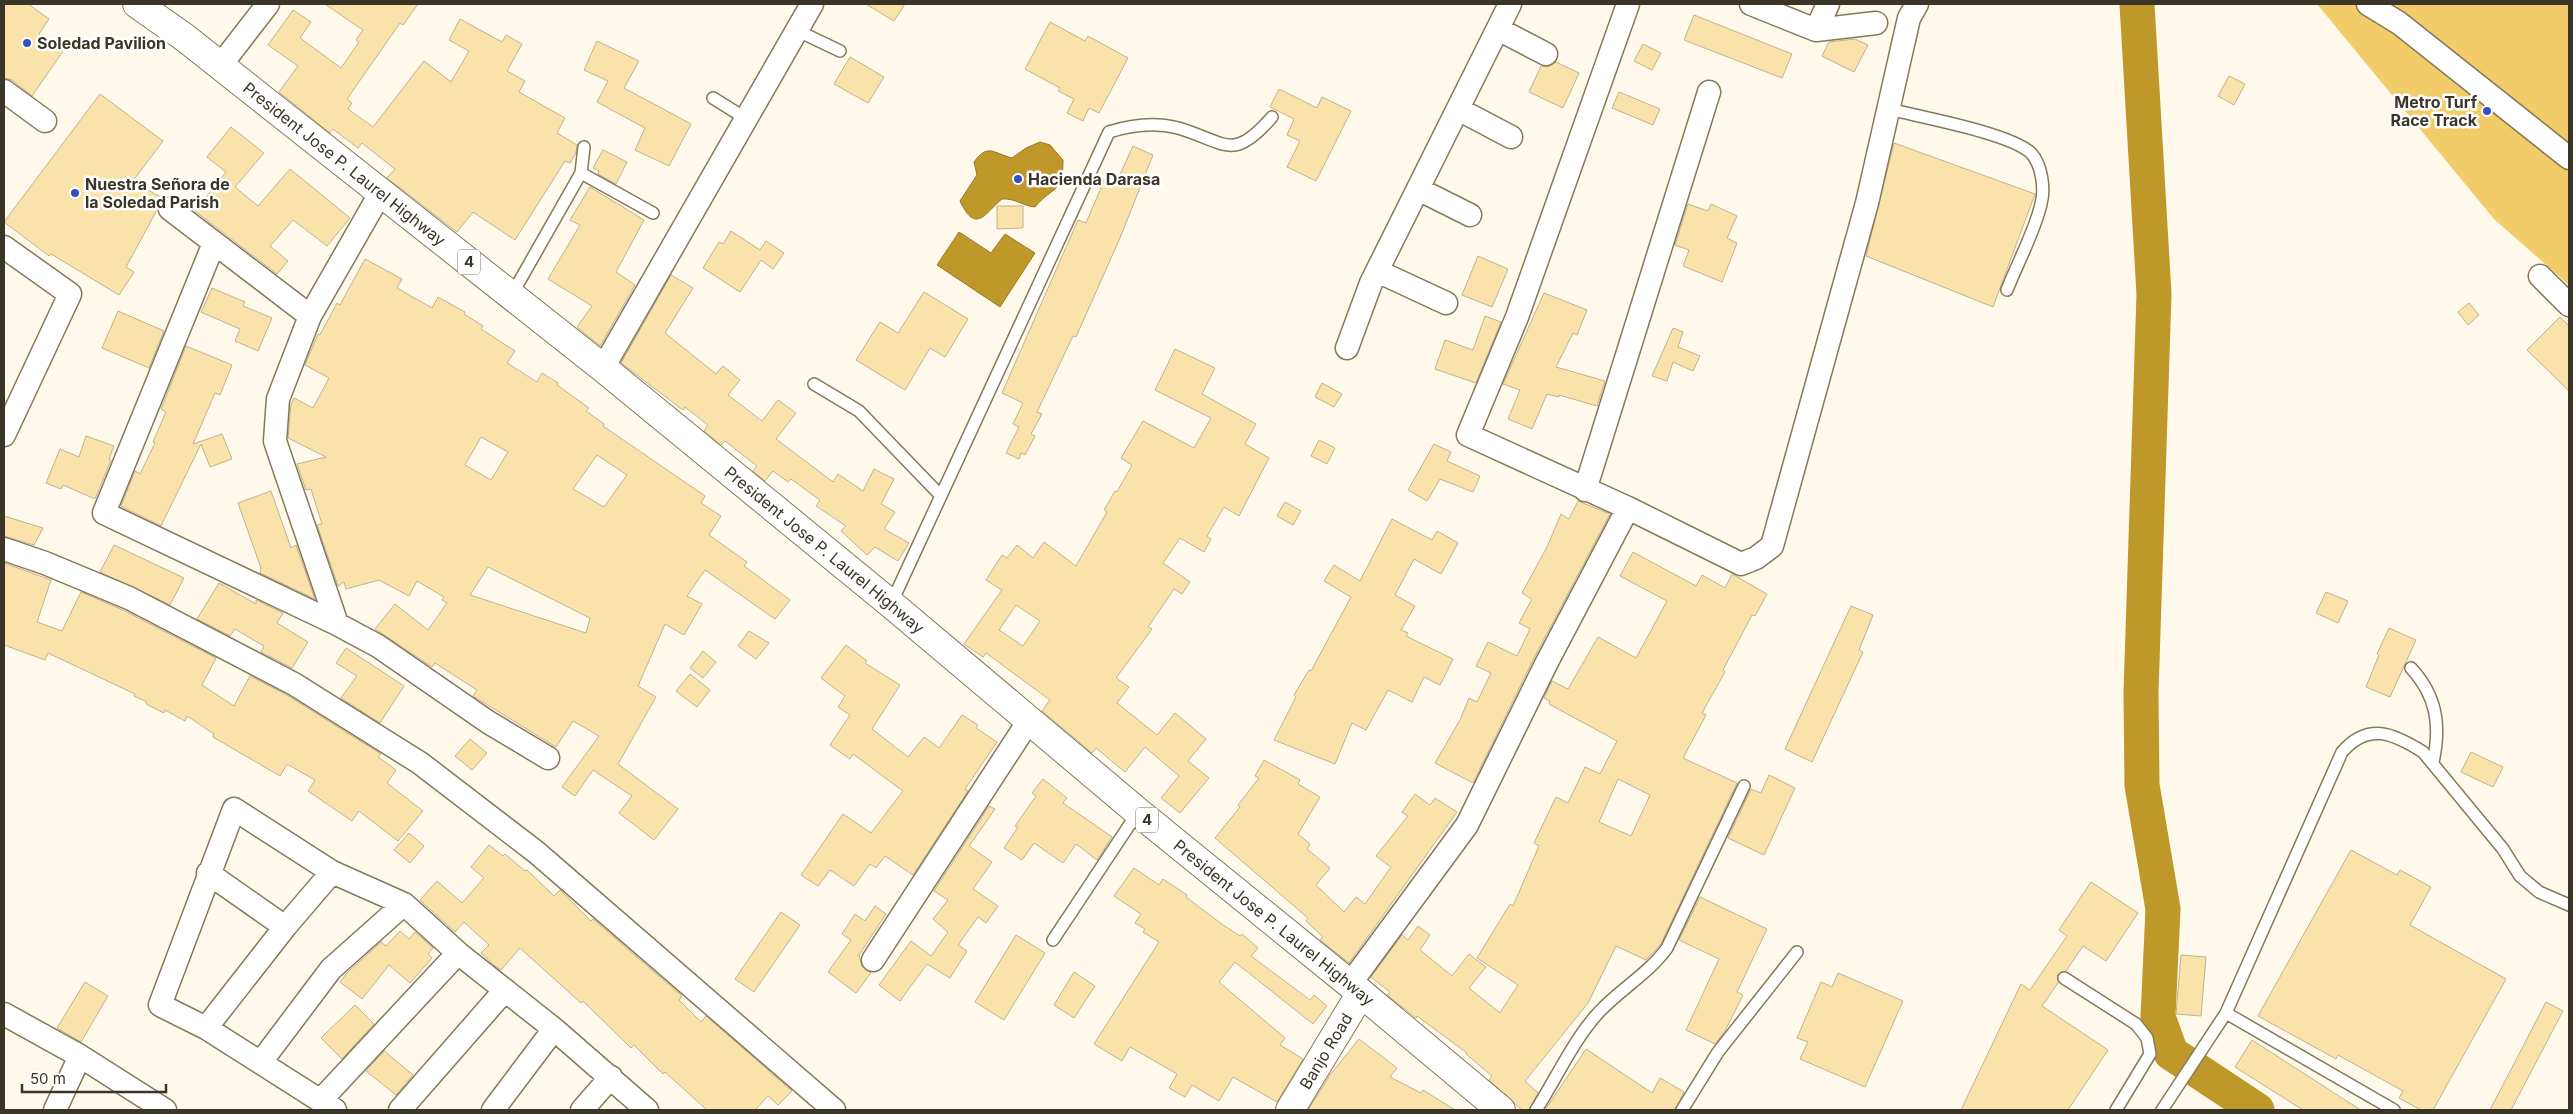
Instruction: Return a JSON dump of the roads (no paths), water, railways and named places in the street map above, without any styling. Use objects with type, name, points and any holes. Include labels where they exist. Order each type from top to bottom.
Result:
[{"type":"main road","name":"President Jose P. Laurel Highway","points":[[137,4],[184,37],[603,368],[1030,719],[1138,812],[1356,988],[1500,1110]]},
{"type":"main road","name":"Banjo Road","points":[[1290,1110],[1356,988]]},
{"type":"street","points":[[220,66],[268,4]]},
{"type":"street","points":[[603,368],[812,4]]},
{"type":"street","points":[[1347,348],[1377,271],[1510,4]]},
{"type":"street","points":[[1628,4],[1517,317],[1468,435],[1628,508],[1741,564],[1756,558],[1772,546],[1868,203],[1909,18],[1917,4]]},
{"type":"street","points":[[1751,4],[1816,30],[1876,23]]},
{"type":"street","points":[[1816,30],[1828,4]]},
{"type":"street","points":[[2368,4],[2399,23],[2569,158]]},
{"type":"street","points":[[1498,29],[1546,54]]},
{"type":"street","points":[[4,91],[45,121]]},
{"type":"street","points":[[1585,490],[1709,92]]},
{"type":"street","points":[[1458,109],[1511,138]]},
{"type":"street","points":[[1418,189],[1470,216]]},
{"type":"street","points":[[337,624],[275,441],[278,399],[310,316],[381,192]]},
{"type":"street","points":[[170,209],[310,316]]},
{"type":"street","points":[[214,243],[104,514],[337,624],[378,646],[488,722],[548,758]]},
{"type":"street","points":[[4,247],[70,294],[4,436]]},
{"type":"street","points":[[1377,271],[1446,303]]},
{"type":"street","points":[[2540,276],[2569,305]]},
{"type":"street","points":[[1356,988],[1467,825],[1546,664],[1628,508]]},
{"type":"street","points":[[4,549],[45,563],[129,598],[294,684],[420,763],[536,852],[834,1110]]},
{"type":"street","points":[[873,960],[1030,719]]},
{"type":"street","points":[[458,953],[328,1105],[206,1028],[160,1006],[208,873],[234,809],[332,872],[404,904],[458,953],[554,1029],[647,1110]]},
{"type":"street","points":[[206,1028],[285,927],[332,872]]},
{"type":"street","points":[[208,873],[285,927]]},
{"type":"street","points":[[261,1062],[331,969],[404,904]]},
{"type":"street","points":[[400,1110],[505,990]]},
{"type":"street","points":[[4,1014],[80,1056],[165,1110]]},
{"type":"street","points":[[492,1110],[554,1029]]},
{"type":"street","points":[[54,1110],[80,1056]]},
{"type":"street","points":[[582,1110],[611,1077]]},
{"type":"lane","points":[[796,30],[840,51]]},
{"type":"lane","points":[[713,98],[746,118]]},
{"type":"lane","points":[[1889,109],[1994,136],[2019,144],[2032,154],[2041,173],[2042,203],[2007,290]]},
{"type":"lane","points":[[891,604],[1109,132],[1134,125],[1176,128],[1225,146],[1241,144],[1258,134],[1272,117]]},
{"type":"lane","points":[[510,296],[581,173],[584,147]]},
{"type":"lane","points":[[581,173],[653,213]]},
{"type":"lane","points":[[814,384],[859,411],[941,496]]},
{"type":"lane","points":[[2411,668],[2421,679],[2430,694],[2436,716],[2438,739],[2433,762]]},
{"type":"lane","points":[[2162,1110],[2171,1104],[2181,1081],[2200,1056],[2226,1014],[2342,752],[2353,738],[2371,732],[2410,743],[2423,752],[2503,849],[2520,876],[2539,892],[2569,905]]},
{"type":"lane","points":[[1536,1110],[1590,1022],[1657,962],[1667,948],[1744,786]]},
{"type":"lane","points":[[1053,940],[1138,812]]},
{"type":"lane","points":[[1682,1110],[1718,1052],[1797,952]]},
{"type":"lane","points":[[2064,978],[2136,1024],[2147,1038],[2150,1054],[2116,1110]]},
{"type":"lane","points":[[2226,1014],[2394,1110]]},
{"type":"waterway","points":[[2137,4],[2154,294],[2141,693],[2142,785],[2163,909],[2158,1017],[2171,1053],[2257,1110]]},
{"type":"place","name":"Soledad Pavilion","points":[[27,43]]},
{"type":"place","name":"Metro Turf Race Track","points":[[2487,111]]},
{"type":"place","name":"Hacienda Darasa","points":[[1018,179]]},
{"type":"place","name":"Nuestra Señora de la Soledad Parish","points":[[75,193]]}]
